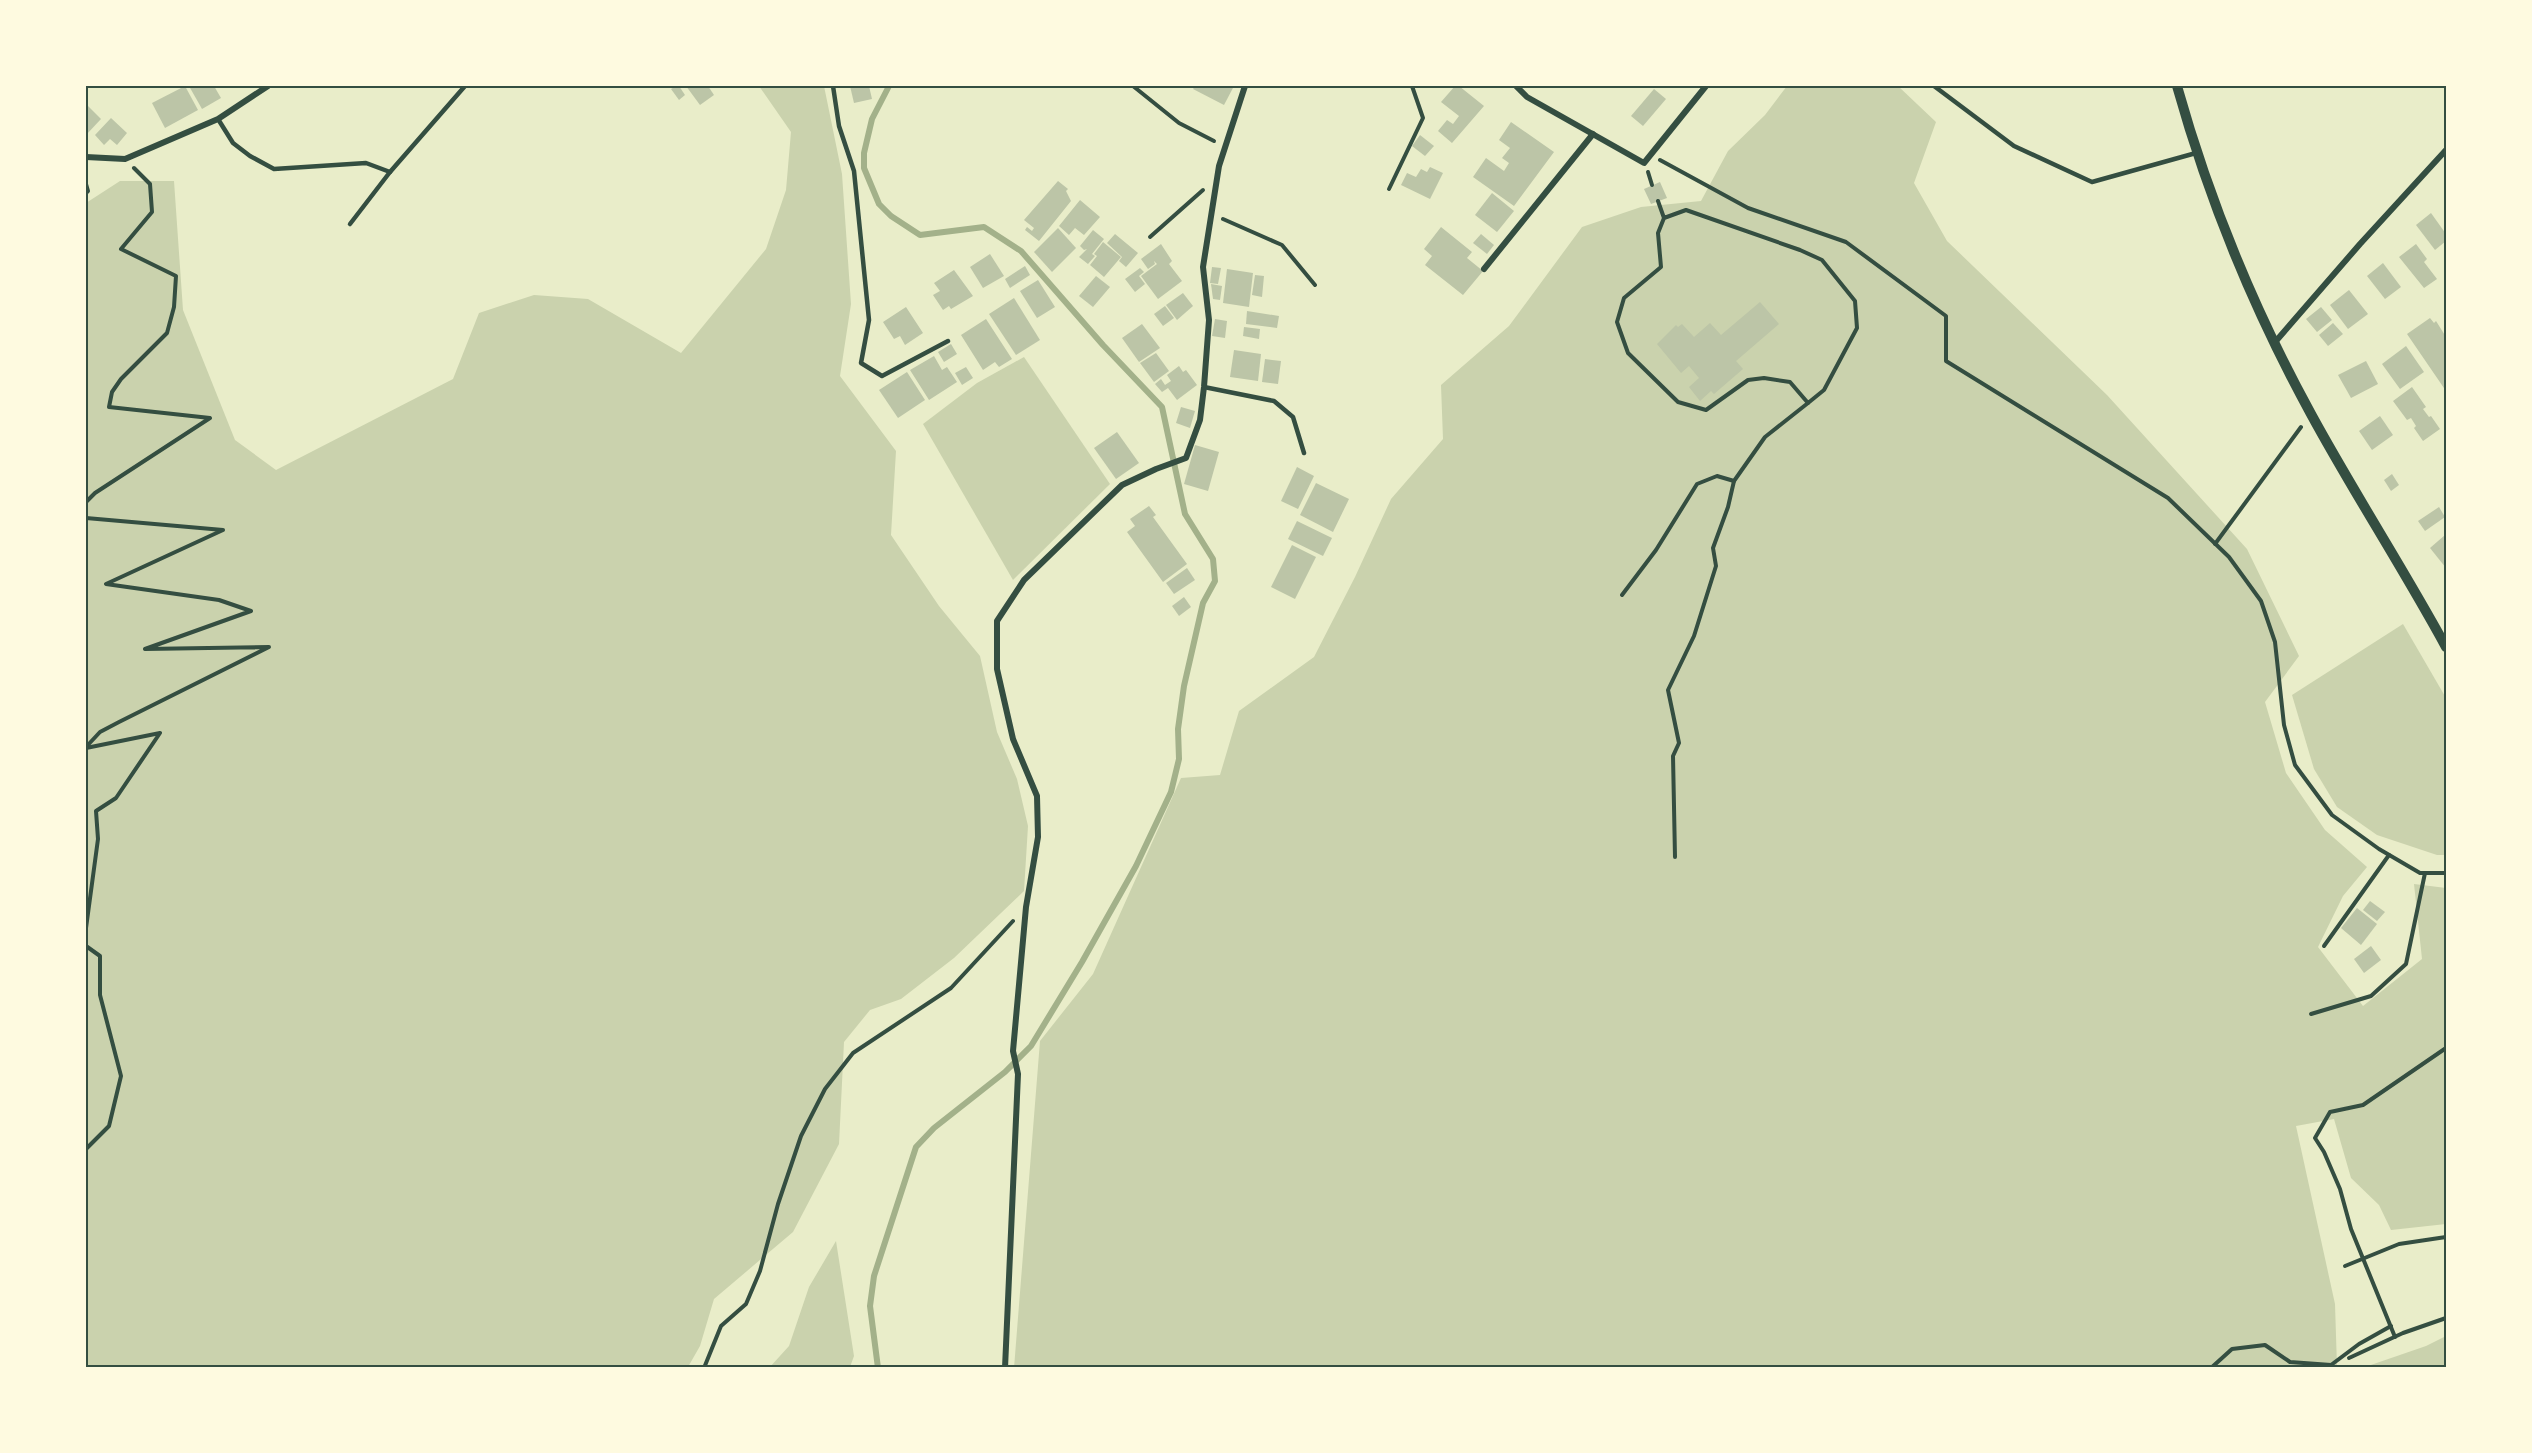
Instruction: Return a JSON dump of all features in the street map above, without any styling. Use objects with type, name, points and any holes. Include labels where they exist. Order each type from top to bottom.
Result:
[{"type":"street","points":[[86,157],[124,159],[218,118],[268,86]]},
{"type":"street","points":[[1005,1368],[1018,1074],[1013,1051],[1026,907],[1038,837],[1036,796],[1013,739],[1000,681],[998,621],[1024,580],[1080,522],[1122,484],[1186,458],[1200,420],[1204,387],[1209,320],[1203,267],[1211,214],[1225,147],[1245,86]]},
{"type":"street","points":[[1516,86],[1527,97],[1644,163],[1706,86]]},
{"type":"street","points":[[2177,86],[2196,153],[2242,273],[2311,414],[2446,647]]},
{"type":"street","points":[[1484,269],[1593,134]]},
{"type":"street","points":[[2276,342],[2360,244],[2446,150]]},
{"type":"lane","points":[[350,224],[390,172],[465,86]]},
{"type":"lane","points":[[833,86],[839,126],[854,171],[869,320],[861,363],[882,376],[948,341]]},
{"type":"lane","points":[[1934,86],[2014,146],[2092,182],[2196,153]]},
{"type":"lane","points":[[218,118],[233,143],[274,170],[366,163],[390,172]]},
{"type":"lane","points":[[1204,387],[1274,400],[1293,417],[1304,453]]},
{"type":"path","points":[[1133,86],[1179,123],[1225,147]]},
{"type":"path","points":[[1389,189],[1423,118],[1412,86]]},
{"type":"path","points":[[1651,155],[1748,208],[1846,242],[1947,316],[1946,361],[2168,498],[2229,557],[2261,601],[2275,642],[2284,725],[2295,765],[2332,815],[2389,855],[2420,873],[2446,873]]},
{"type":"path","points":[[86,502],[95,493],[210,418],[109,407],[112,392],[121,379],[167,333],[174,307],[176,276],[122,249],[152,212],[150,184],[124,159]]},
{"type":"path","points":[[1150,237],[1217,178]]},
{"type":"path","points":[[86,184],[88,191],[86,193]]},
{"type":"path","points":[[1658,201],[1664,218],[1658,234],[1661,267],[1624,298],[1617,322],[1628,353],[1678,402],[1706,410],[1748,380],[1764,378],[1790,382],[1808,403]]},
{"type":"path","points":[[1664,218],[1686,210],[1822,260],[1855,301],[1857,328],[1824,390],[1765,437],[1734,481],[1728,507],[1713,548],[1716,566],[1694,636],[1668,690],[1679,743],[1672,756],[1675,857]]},
{"type":"path","points":[[1211,214],[1282,245],[1315,285]]},
{"type":"path","points":[[2215,544],[2311,414]]},
{"type":"path","points":[[1622,595],[1666,535],[1697,484],[1717,476],[1734,481]]},
{"type":"path","points":[[86,518],[223,530],[106,584],[219,600],[251,611],[145,649],[269,647],[100,732],[86,748]]},
{"type":"path","points":[[86,748],[160,733],[116,798],[96,811],[98,839],[86,928]]},
{"type":"path","points":[[2324,946],[2389,855]]},
{"type":"path","points":[[2311,1014],[2371,996],[2406,964],[2425,873]]},
{"type":"path","points":[[704,1368],[721,1326],[746,1304],[760,1271],[778,1204],[801,1136],[825,1089],[853,1053],[951,988],[1026,907]]},
{"type":"path","points":[[86,946],[100,956],[100,995],[121,1076],[109,1126],[86,1149]]},
{"type":"path","points":[[2395,1337],[2351,1229],[2340,1189],[2324,1152],[2315,1138],[2330,1112],[2363,1105],[2446,1048]]},
{"type":"path","points":[[2345,1266],[2399,1244],[2446,1236]]},
{"type":"path","points":[[2349,1358],[2395,1337],[2446,1318]]},
{"type":"path","points":[[2211,1368],[2232,1349],[2265,1345],[2290,1362],[2331,1365],[2359,1344],[2391,1326]]},
{"type":"green space","points":[[759,86],[824,86],[842,174],[851,304],[840,376],[896,451],[891,535],[939,606],[980,656],[997,732],[1017,779],[1028,826],[1024,891],[954,958],[901,999],[870,1010],[844,1042],[839,1144],[793,1232],[714,1299],[700,1346],[688,1367],[86,1368],[86,203],[120,181],[174,181],[183,310],[235,440],[276,470],[453,379],[479,313],[534,295],[588,299],[681,353],[766,249],[786,190],[791,132]]},
{"type":"green space","points":[[1787,86],[1898,86],[1936,122],[1914,183],[1947,241],[2107,395],[2247,549],[2299,656],[2265,702],[2286,773],[2325,830],[2367,867],[2343,896],[2318,947],[2363,1006],[2422,959],[2414,884],[2446,888],[2446,1224],[2391,1230],[2379,1205],[2351,1178],[2334,1119],[2296,1126],[2335,1304],[2337,1367],[1014,1368],[1040,1041],[1093,974],[1181,778],[1220,775],[1239,711],[1314,657],[1355,577],[1391,499],[1443,439],[1441,385],[1509,326],[1582,227],[1641,207],[1701,201],[1728,151],[1765,115]]},
{"type":"green space","points":[[1024,357],[1110,484],[1013,580],[923,424],[977,383]]},
{"type":"green space","points":[[2403,624],[2446,698],[2446,855],[2437,855],[2377,835],[2337,807],[2314,769],[2292,695]]},
{"type":"green space","points":[[836,1241],[854,1356],[850,1367],[770,1367],[789,1346],[809,1287]]},
{"type":"green space","points":[[2446,1336],[2446,1367],[2365,1367],[2426,1346]]},
{"type":"building","points":[[185,86],[198,110],[165,128],[152,103]]},
{"type":"building","points":[[189,86],[214,86],[221,98],[202,109]]},
{"type":"building","points":[[679,86],[685,95],[679,100],[671,89]]},
{"type":"building","points":[[686,86],[708,86],[714,95],[700,105]]},
{"type":"building","points":[[850,86],[869,86],[872,99],[854,103]]},
{"type":"building","points":[[1195,86],[1234,86],[1224,105],[1193,89]]},
{"type":"building","points":[[1455,86],[1459,86],[1484,106],[1452,143],[1438,131],[1447,120],[1453,124],[1459,116],[1441,102]]},
{"type":"building","points":[[1654,89],[1666,99],[1643,126],[1631,116]]},
{"type":"building","points":[[86,104],[101,119],[86,135]]},
{"type":"building","points":[[111,118],[127,133],[117,145],[110,139],[104,145],[95,135]]},
{"type":"building","points":[[1511,122],[1554,152],[1514,206],[1473,177],[1486,158],[1504,171],[1509,163],[1502,158],[1510,148],[1499,140]]},
{"type":"building","points":[[1420,135],[1434,146],[1425,156],[1412,146]]},
{"type":"building","points":[[1430,167],[1443,173],[1430,199],[1401,185],[1407,173],[1416,177],[1421,169],[1427,172]]},
{"type":"building","points":[[1058,181],[1068,189],[1066,191],[1071,201],[1039,241],[1025,230],[1027,227],[1032,231],[1034,228],[1024,220]]},
{"type":"building","points":[[1660,182],[1667,198],[1651,204],[1644,189]]},
{"type":"building","points":[[1492,193],[1514,211],[1497,232],[1475,215]]},
{"type":"building","points":[[1080,200],[1100,217],[1084,235],[1075,228],[1069,235],[1059,226]]},
{"type":"building","points":[[2431,213],[2446,234],[2446,241],[2435,250],[2416,225]]},
{"type":"building","points":[[1441,227],[1472,252],[1467,258],[1483,271],[1463,295],[1425,265],[1432,256],[1424,249]]},
{"type":"building","points":[[1058,228],[1076,248],[1052,272],[1034,252]]},
{"type":"building","points":[[1093,230],[1104,239],[1092,254],[1095,256],[1088,264],[1079,257],[1087,249],[1084,250],[1080,246]]},
{"type":"building","points":[[1115,234],[1138,253],[1126,267],[1119,261],[1122,257],[1107,243]]},
{"type":"building","points":[[1481,234],[1494,245],[1487,254],[1473,243]]},
{"type":"building","points":[[1103,242],[1121,257],[1104,277],[1090,265],[1097,256],[1094,254]]},
{"type":"building","points":[[1161,244],[1172,261],[1169,264],[1182,281],[1158,299],[1141,276],[1157,264],[1154,261],[1155,264],[1148,269],[1141,259]]},
{"type":"building","points":[[2416,244],[2427,259],[2424,262],[2437,279],[2424,288],[2399,257]]},
{"type":"building","points":[[990,254],[1004,276],[983,288],[970,267]]},
{"type":"building","points":[[2383,263],[2401,287],[2385,299],[2367,276]]},
{"type":"building","points":[[1025,266],[1030,275],[1010,288],[1005,279]]},
{"type":"building","points":[[1212,267],[1221,268],[1218,284],[1210,283]]},
{"type":"building","points":[[1140,268],[1144,272],[1139,276],[1145,284],[1135,292],[1125,279]]},
{"type":"building","points":[[1227,269],[1253,273],[1249,307],[1223,303]]},
{"type":"building","points":[[954,270],[973,296],[951,309],[949,306],[943,310],[933,295],[940,291],[934,283]]},
{"type":"building","points":[[1255,275],[1264,276],[1262,297],[1252,295]]},
{"type":"building","points":[[1096,276],[1110,287],[1093,307],[1079,296]]},
{"type":"building","points":[[1038,280],[1055,307],[1037,318],[1020,291]]},
{"type":"building","points":[[1211,284],[1222,286],[1220,300],[1213,299]]},
{"type":"building","points":[[2349,290],[2368,314],[2348,329],[2330,305]]},
{"type":"building","points":[[1183,293],[1193,306],[1177,320],[1166,305]]},
{"type":"building","points":[[1014,298],[1040,340],[1016,355],[989,314]]},
{"type":"building","points":[[1760,302],[1779,324],[1736,361],[1743,369],[1714,394],[1711,391],[1700,401],[1689,387],[1699,378],[1689,366],[1681,373],[1657,344],[1676,325],[1678,327],[1682,324],[1694,337],[1710,323],[1721,335]]},
{"type":"building","points":[[1165,306],[1174,318],[1163,326],[1154,314]]},
{"type":"building","points":[[906,307],[923,333],[905,345],[900,336],[894,339],[883,322]]},
{"type":"building","points":[[2321,307],[2332,320],[2317,332],[2306,319]]},
{"type":"building","points":[[1247,311],[1279,316],[1277,328],[1246,324]]},
{"type":"building","points":[[2430,318],[2434,323],[2436,321],[2446,337],[2446,391],[2407,334]]},
{"type":"building","points":[[986,319],[1012,359],[999,367],[995,362],[983,370],[961,335]]},
{"type":"building","points":[[1215,319],[1227,321],[1225,338],[1212,336]]},
{"type":"building","points":[[2333,323],[2343,334],[2328,346],[2319,335]]},
{"type":"building","points":[[1142,324],[1160,348],[1139,362],[1122,338]]},
{"type":"building","points":[[1244,327],[1260,329],[1259,339],[1243,336]]},
{"type":"building","points":[[951,344],[957,354],[944,362],[938,352]]},
{"type":"building","points":[[2406,346],[2424,372],[2400,389],[2382,364]]},
{"type":"building","points":[[1234,350],[1261,354],[1258,381],[1230,377]]},
{"type":"building","points":[[1156,353],[1169,371],[1154,382],[1140,363]]},
{"type":"building","points":[[934,356],[942,370],[947,367],[957,382],[929,400],[910,370]]},
{"type":"building","points":[[1265,359],[1281,361],[1278,384],[1262,382]]},
{"type":"building","points":[[2366,361],[2378,384],[2351,398],[2338,375]]},
{"type":"building","points":[[1179,366],[1183,372],[1186,370],[1197,385],[1177,400],[1168,388],[1162,392],[1155,384],[1161,379],[1165,385],[1171,381],[1167,375]]},
{"type":"building","points":[[966,367],[973,378],[962,385],[955,373]]},
{"type":"building","points":[[907,372],[925,400],[898,418],[879,390]]},
{"type":"building","points":[[2412,387],[2426,407],[2423,409],[2440,429],[2423,441],[2414,428],[2416,426],[2411,418],[2407,420],[2393,401]]},
{"type":"building","points":[[1181,407],[1195,411],[1190,428],[1176,423]]},
{"type":"building","points":[[2380,416],[2393,435],[2372,450],[2359,431]]},
{"type":"building","points":[[1117,432],[1139,463],[1116,479],[1094,448]]},
{"type":"building","points":[[1195,445],[1219,452],[1208,491],[1184,484]]},
{"type":"building","points":[[1297,467],[1314,476],[1298,509],[1281,501]]},
{"type":"building","points":[[2392,474],[2399,485],[2391,491],[2384,480]]},
{"type":"building","points":[[1316,483],[1349,499],[1333,532],[1300,515]]},
{"type":"building","points":[[1149,506],[1156,515],[1153,517],[1187,564],[1163,582],[1127,532],[1135,526],[1130,519]]},
{"type":"building","points":[[2439,507],[2445,517],[2425,531],[2418,521]]},
{"type":"building","points":[[1297,521],[1332,538],[1323,556],[1288,539]]},
{"type":"building","points":[[2445,535],[2446,537],[2446,568],[2430,548]]},
{"type":"building","points":[[1292,545],[1316,557],[1295,599],[1271,587]]},
{"type":"building","points":[[1187,568],[1195,580],[1174,594],[1166,583]]},
{"type":"building","points":[[1184,597],[1191,607],[1179,616],[1172,606]]},
{"type":"building","points":[[2370,901],[2385,912],[2377,921],[2363,910]]},
{"type":"building","points":[[2357,908],[2377,924],[2361,945],[2341,928]]},
{"type":"building","points":[[2371,946],[2381,960],[2364,973],[2354,959]]},
{"type":"waterway","points":[[878,1368],[870,1306],[874,1276],[916,1147],[934,1128],[1005,1072],[1031,1046],[1136,866],[1171,792],[1179,759],[1178,729],[1184,686],[1203,603],[1215,581],[1213,559],[1185,514],[1162,407],[1103,345],[1021,251],[984,227],[920,235],[891,216],[879,204],[864,168],[864,153],[872,119],[889,86]]}]
